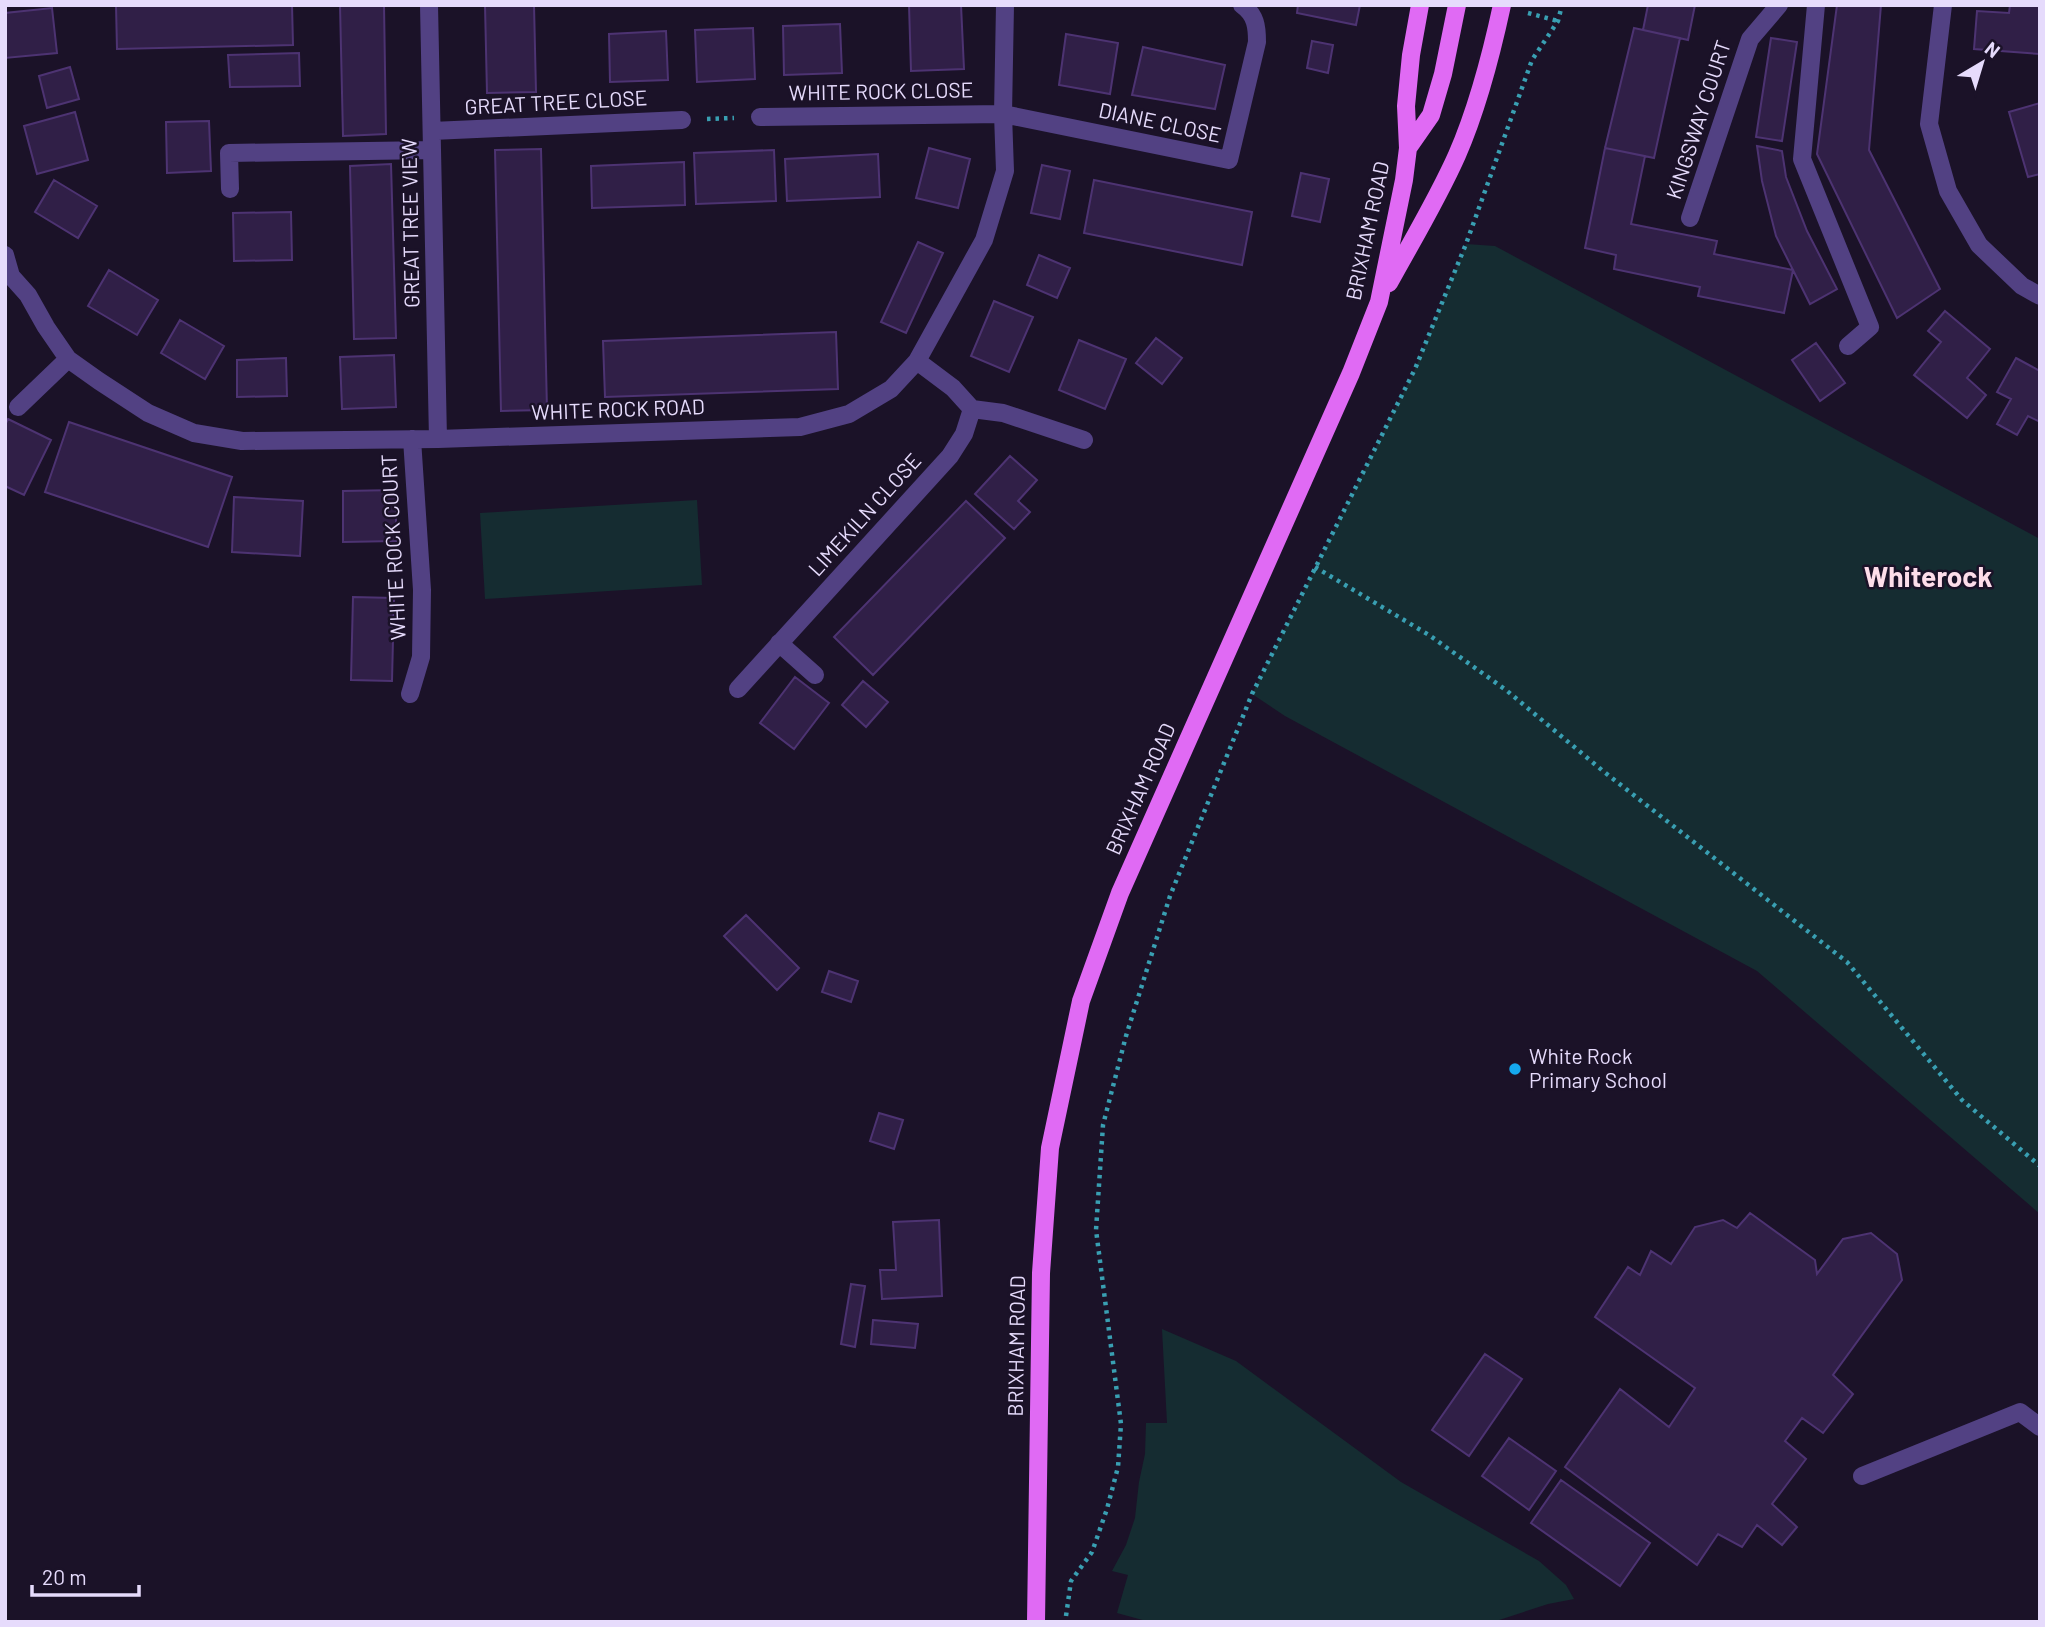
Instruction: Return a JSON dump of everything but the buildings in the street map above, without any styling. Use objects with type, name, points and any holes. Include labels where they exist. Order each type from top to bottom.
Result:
[{"type":"main road","name":"BRIXHAM ROAD","points":[[1036,1622],[1041,1273],[1050,1148],[1081,1001],[1120,894],[1352,373],[1379,302],[1404,180],[1408,148],[1406,106],[1410,55],[1420,5]]},
{"type":"main road","points":[[1408,148],[1431,115],[1443,74],[1457,5]]},
{"type":"main road","points":[[1379,302],[1457,156],[1485,75],[1503,5]]},
{"type":"street","name":"GREAT TREE VIEW","points":[[429,5],[438,439]]},
{"type":"street","name":"WHITE ROCK ROAD","points":[[5,255],[11,276],[28,295],[68,359],[148,412],[194,433],[242,441],[438,439],[800,427],[849,414],[891,389],[916,362],[984,240],[1005,171],[1005,5]]},
{"type":"street","name":"DIANE CLOSE","points":[[1003,114],[1229,160],[1257,42],[1257,23],[1242,5]]},
{"type":"street","name":"KINGSWAY COURT","points":[[1690,218],[1750,40],[1779,5]]},
{"type":"street","points":[[1816,5],[1802,159],[1870,327],[1849,346]]},
{"type":"street","points":[[1943,5],[1929,124],[1948,191],[1979,245],[2022,286],[2040,296]]},
{"type":"street","name":"WHITE ROCK CLOSE","points":[[761,117],[1003,114]]},
{"type":"street","name":"GREAT TREE CLOSE","points":[[230,189],[229,153],[432,141],[682,120]]},
{"type":"street","points":[[18,407],[68,359]]},
{"type":"street","points":[[916,362],[953,388],[972,409],[1003,413],[1084,440]]},
{"type":"street","name":"LIMEKILN CLOSE","points":[[738,689],[950,456],[964,434],[972,409]]},
{"type":"street","name":"WHITE ROCK COURT","points":[[411,694],[421,657],[422,590],[412,439]]},
{"type":"street","points":[[779,643],[816,675]]},
{"type":"street","points":[[1862,1476],[2020,1412],[2040,1427]]},
{"type":"path","points":[[1065,1622],[1071,1581],[1092,1552],[1118,1467],[1121,1424],[1096,1230],[1103,1125],[1126,1036],[1170,896],[1252,694],[1415,369],[1466,244],[1532,60],[1558,21],[1562,5]]},
{"type":"path","points":[[682,120],[761,117]]},
{"type":"path","points":[[1315,568],[1429,635],[1506,690],[1603,771],[1847,962],[1962,1100],[2040,1166]]},
{"type":"green space","points":[[1466,244],[1495,246],[2040,539],[2040,1214],[1757,971],[1285,716],[1252,694],[1415,369]]},
{"type":"green space","points":[[697,500],[702,585],[485,599],[480,513]]},
{"type":"green space","points":[[1162,1329],[1236,1361],[1401,1482],[1539,1561],[1566,1585],[1574,1599],[1548,1604],[1493,1622],[1150,1622],[1117,1613],[1128,1575],[1112,1571],[1126,1545],[1135,1518],[1145,1454],[1146,1423],[1167,1423]]},
{"type":"place","name":"White Rock Primary School","points":[[1515,1069]]},
{"type":"district","name":"Whiterock","points":[[1928,577]]}]
